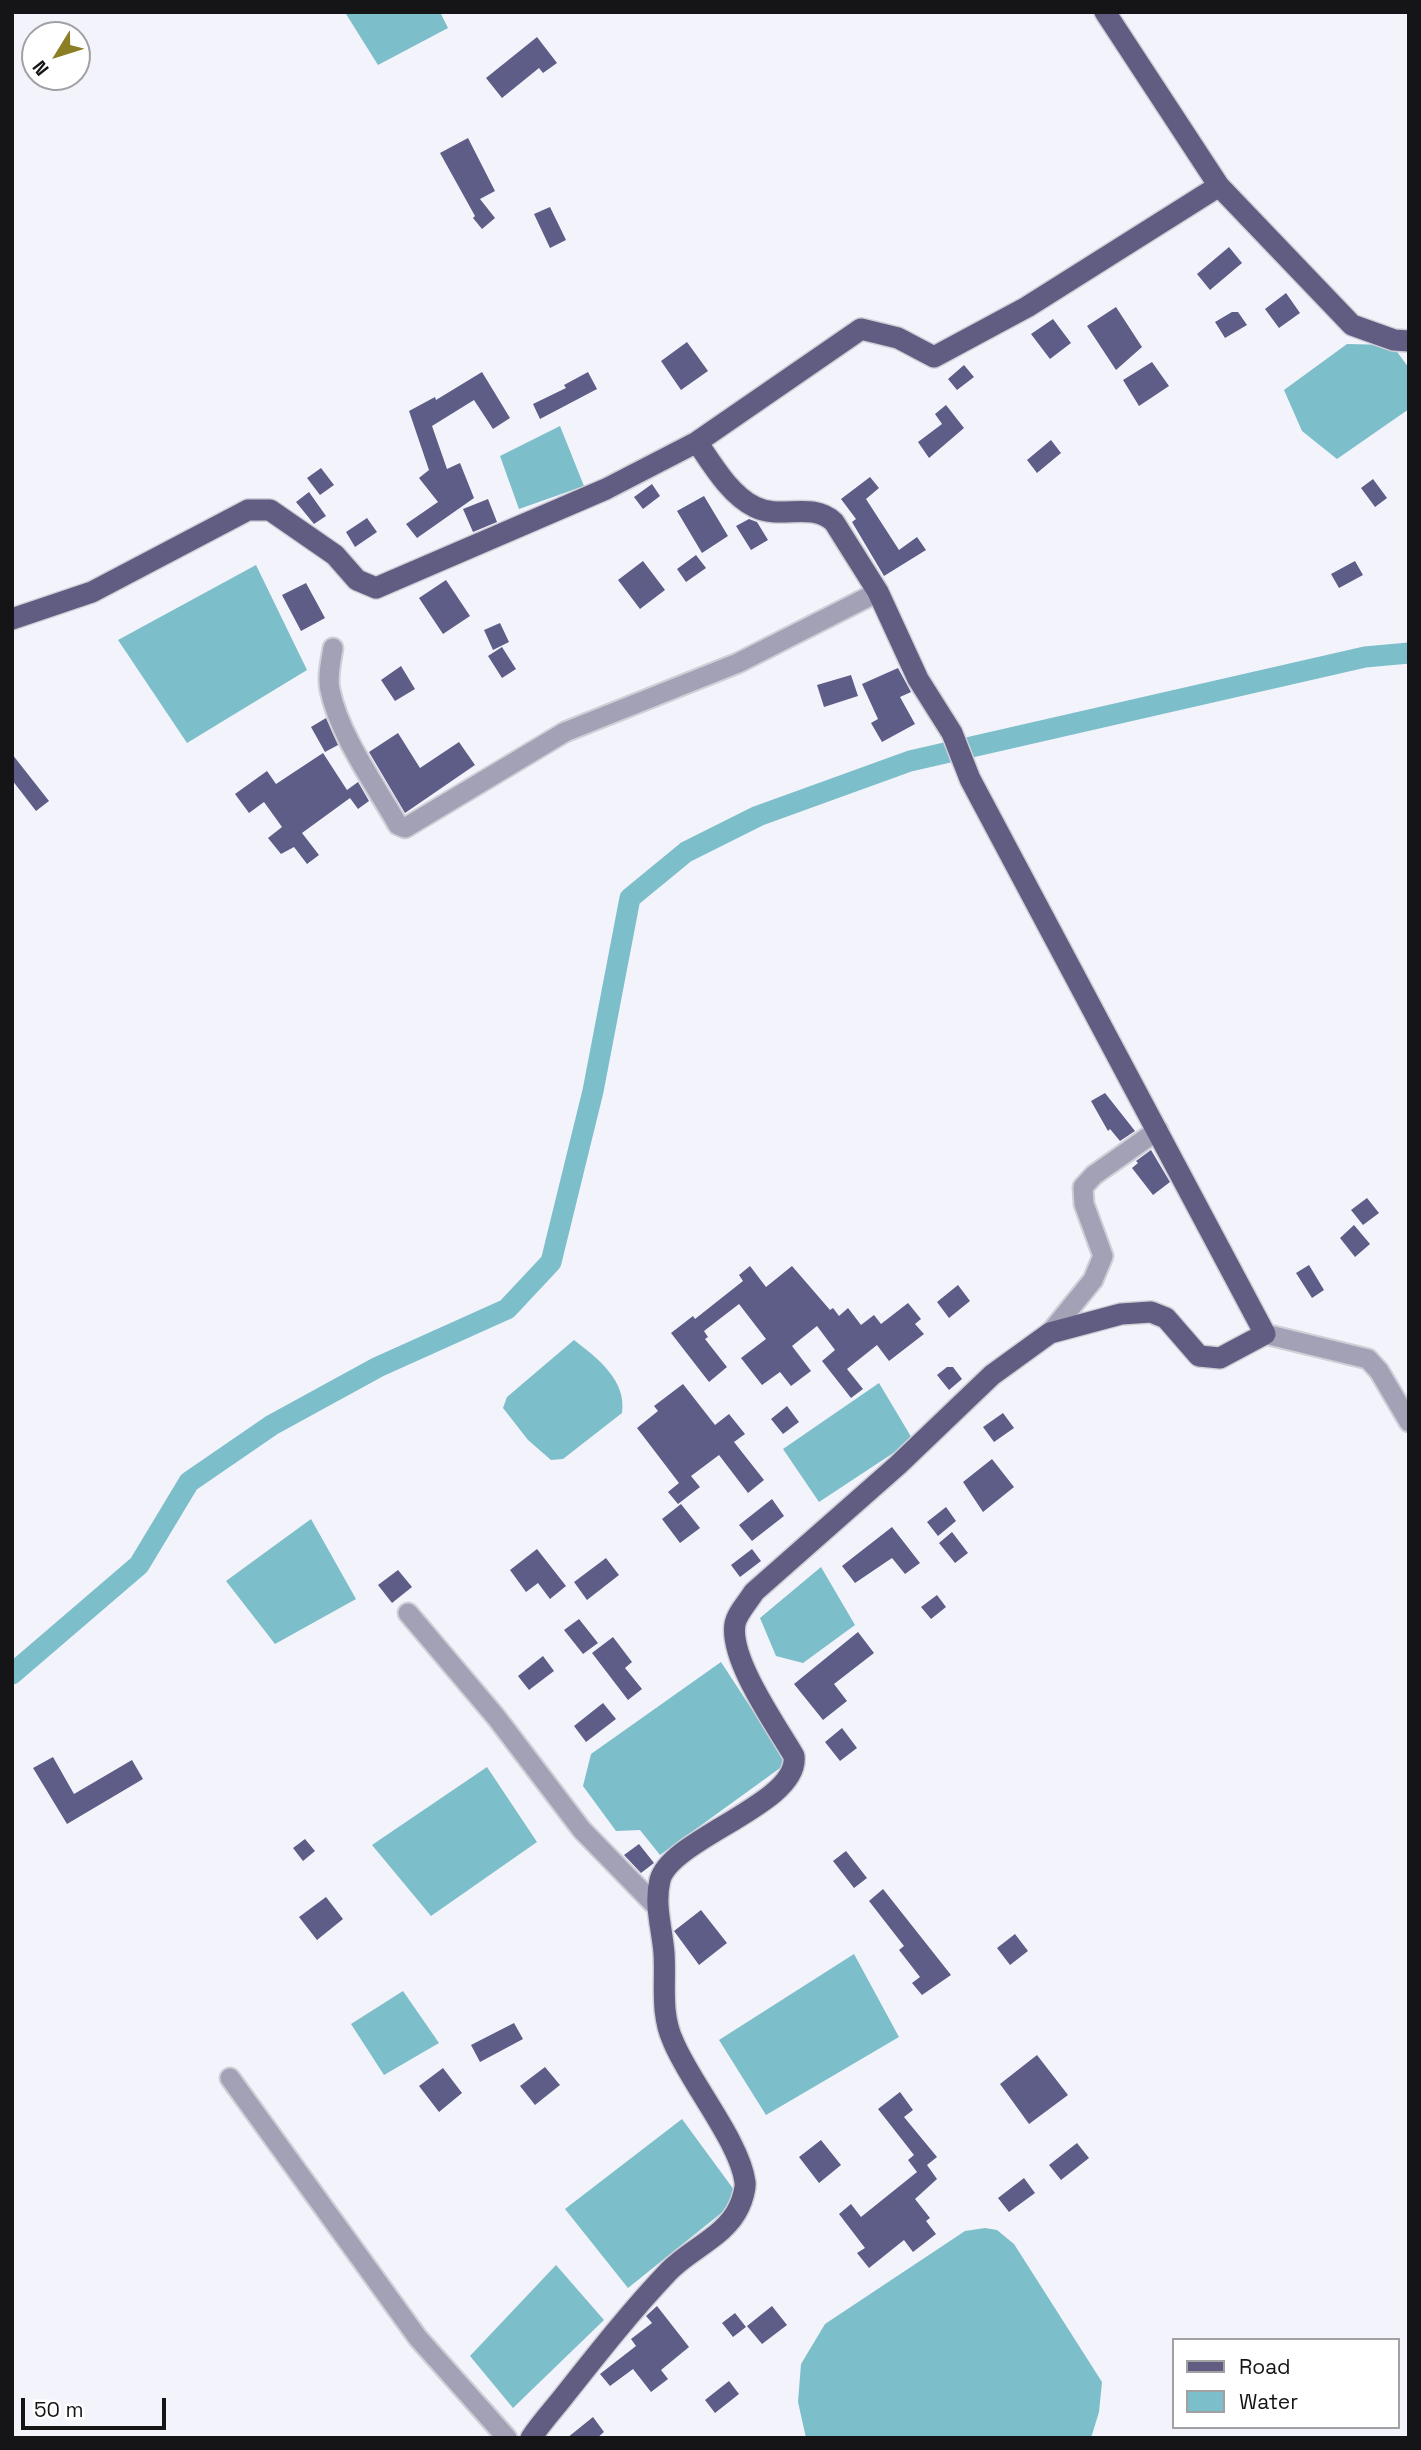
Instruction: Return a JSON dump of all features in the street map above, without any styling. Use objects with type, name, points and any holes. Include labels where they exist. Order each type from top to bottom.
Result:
[{"type":"main road","points":[[1105,12],[1219,186],[1352,324],[1394,340],[1409,341]]},
{"type":"main road","points":[[12,619],[92,592],[248,510],[270,510],[335,555],[357,580],[376,588],[606,489],[697,442],[861,329],[898,338],[934,357],[1049,294],[1219,186]]},
{"type":"main road","points":[[531,2438],[603,2346],[671,2268],[727,2224],[739,2207],[745,2183],[720,2126],[673,2041],[665,2016],[664,1952],[656,1906],[660,1877],[676,1857],[745,1813],[791,1776],[795,1766],[794,1755],[748,1673],[733,1639],[735,1621],[754,1592],[898,1465],[992,1375],[1050,1333],[1121,1314],[1151,1312],[1166,1318],[1199,1356],[1220,1358],[1265,1334],[970,779],[952,733],[918,679],[878,592],[834,522],[824,513],[772,511],[755,507],[721,476],[697,442]]},
{"type":"street","points":[[333,648],[329,675],[334,701],[350,741],[398,825],[405,828],[565,732],[738,663],[878,592]]},
{"type":"street","points":[[1050,1333],[1093,1280],[1103,1256],[1084,1204],[1083,1187],[1094,1175],[1158,1130]]},
{"type":"street","points":[[1265,1334],[1367,1359],[1379,1371],[1409,1422]]},
{"type":"street","points":[[408,1613],[496,1717],[582,1830],[656,1906]]},
{"type":"street","points":[[230,2078],[418,2338],[507,2438]]},
{"type":"water","points":[[440,12],[448,28],[378,65],[346,14]]},
{"type":"water","points":[[1347,344],[1392,345],[1409,368],[1409,409],[1337,459],[1302,431],[1284,390]]},
{"type":"water","points":[[560,426],[584,486],[519,509],[500,456]]},
{"type":"water","points":[[256,565],[307,670],[187,743],[118,640]]},
{"type":"water","points":[[574,1340],[601,1362],[615,1380],[620,1390],[622,1413],[563,1459],[551,1460],[528,1440],[503,1408],[507,1397]]},
{"type":"water","points":[[879,1383],[913,1440],[819,1502],[783,1449]]},
{"type":"water","points":[[311,1519],[356,1599],[275,1644],[226,1581]]},
{"type":"water","points":[[821,1567],[855,1625],[803,1663],[776,1656],[760,1618]]},
{"type":"water","points":[[721,1662],[787,1763],[660,1855],[640,1830],[616,1831],[583,1786],[591,1754]]},
{"type":"water","points":[[487,1767],[537,1842],[431,1916],[372,1845]]},
{"type":"water","points":[[854,1954],[899,2037],[766,2115],[719,2040]]},
{"type":"water","points":[[403,1991],[439,2043],[384,2075],[351,2024]]},
{"type":"water","points":[[682,2119],[740,2198],[628,2288],[565,2209]]},
{"type":"water","points":[[985,2228],[997,2230],[1014,2244],[1102,2382],[1099,2412],[1091,2438],[806,2438],[798,2402],[801,2364],[825,2324],[965,2231]]},
{"type":"water","points":[[556,2265],[604,2320],[513,2408],[470,2356]]},
{"type":"building","points":[[537,37],[557,63],[543,73],[539,68],[502,98],[486,78]]},
{"type":"building","points":[[468,138],[495,191],[480,199],[495,218],[482,229],[473,218],[475,216],[440,153]]},
{"type":"building","points":[[550,207],[566,240],[550,248],[534,214]]},
{"type":"building","points":[[1229,247],[1242,263],[1210,290],[1197,274]]},
{"type":"building","points":[[1286,293],[1300,313],[1279,328],[1265,309]]},
{"type":"building","points":[[1116,307],[1142,347],[1116,370],[1087,326]]},
{"type":"building","points":[[1232,312],[1238,312],[1247,325],[1225,338],[1215,322]]},
{"type":"building","points":[[1053,319],[1071,343],[1050,359],[1031,334]]},
{"type":"building","points":[[687,342],[708,371],[681,390],[661,361]]},
{"type":"building","points":[[1152,362],[1169,386],[1139,406],[1123,380]]},
{"type":"building","points":[[964,365],[974,377],[957,390],[948,379]]},
{"type":"building","points":[[482,372],[510,418],[493,429],[474,400],[432,426],[447,469],[460,463],[474,498],[417,538],[406,524],[438,502],[419,478],[429,470],[409,411],[435,397],[436,400]]},
{"type":"building","points":[[588,372],[597,389],[540,419],[533,404],[566,388],[564,385]]},
{"type":"building","points":[[946,405],[964,428],[929,458],[918,442],[942,424],[935,414]]},
{"type":"building","points":[[1051,440],[1061,453],[1037,473],[1027,460]]},
{"type":"building","points":[[321,468],[334,485],[320,495],[307,478]]},
{"type":"building","points":[[870,477],[879,488],[866,499],[899,550],[917,537],[926,550],[884,576],[852,522],[856,519],[841,499]]},
{"type":"building","points":[[1373,479],[1387,498],[1375,507],[1361,488]]},
{"type":"building","points":[[652,484],[660,496],[643,509],[634,497]]},
{"type":"building","points":[[309,492],[326,516],[314,524],[296,502]]},
{"type":"building","points":[[704,496],[728,536],[702,553],[677,511]]},
{"type":"building","points":[[488,499],[497,522],[473,532],[463,509]]},
{"type":"building","points":[[367,518],[377,532],[355,547],[346,532]]},
{"type":"building","points":[[749,519],[757,522],[768,540],[751,550],[736,526]]},
{"type":"building","points":[[696,555],[706,568],[686,582],[677,569]]},
{"type":"building","points":[[643,561],[665,590],[640,609],[618,580]]},
{"type":"building","points":[[1355,561],[1363,575],[1339,588],[1331,574]]},
{"type":"building","points":[[446,580],[470,616],[443,634],[419,598]]},
{"type":"building","points":[[306,583],[325,618],[301,631],[282,595]]},
{"type":"building","points":[[500,623],[509,642],[493,650],[484,630]]},
{"type":"building","points":[[502,647],[516,669],[502,678],[488,656]]},
{"type":"building","points":[[401,666],[415,689],[395,701],[381,680]]},
{"type":"building","points":[[898,668],[911,692],[900,697],[915,724],[882,742],[871,723],[878,719],[862,684]]},
{"type":"building","points":[[851,675],[858,696],[824,707],[817,685]]},
{"type":"building","points":[[326,718],[338,745],[325,752],[311,727]]},
{"type":"building","points":[[398,733],[420,768],[459,742],[475,765],[405,813],[369,752]]},
{"type":"building","points":[[323,753],[347,790],[358,782],[369,801],[358,809],[350,798],[302,833],[319,855],[307,864],[294,847],[281,854],[268,838],[282,827],[264,802],[249,813],[235,794],[267,771],[276,784]]},
{"type":"building","points":[[12,754],[49,801],[36,811],[12,780]]},
{"type":"building","points":[[1105,1093],[1135,1131],[1120,1141],[1110,1129],[1108,1131],[1091,1101]]},
{"type":"building","points":[[1151,1150],[1170,1182],[1153,1195],[1132,1168],[1138,1163],[1136,1161]]},
{"type":"building","points":[[1367,1198],[1379,1213],[1363,1225],[1351,1210]]},
{"type":"building","points":[[1354,1225],[1370,1244],[1355,1257],[1340,1238]]},
{"type":"building","points":[[1309,1265],[1324,1290],[1312,1298],[1296,1273]]},
{"type":"building","points":[[750,1266],[766,1287],[792,1266],[830,1310],[833,1308],[839,1316],[848,1308],[861,1325],[874,1315],[881,1324],[908,1303],[921,1319],[915,1324],[924,1334],[889,1361],[877,1345],[847,1369],[863,1389],[851,1398],[822,1361],[835,1350],[817,1326],[792,1346],[811,1371],[791,1386],[780,1372],[762,1385],[741,1358],[766,1339],[739,1304],[704,1331],[708,1337],[705,1339],[727,1367],[709,1382],[671,1333],[693,1316],[695,1319],[743,1281],[739,1275]]},
{"type":"building","points":[[958,1285],[970,1301],[949,1318],[937,1302]]},
{"type":"building","points":[[947,1367],[953,1367],[962,1379],[949,1390],[937,1375]]},
{"type":"building","points":[[683,1384],[715,1425],[729,1414],[745,1434],[734,1442],[764,1480],[748,1493],[719,1455],[691,1476],[700,1487],[678,1504],[668,1492],[679,1483],[637,1428],[658,1411],[654,1406]]},
{"type":"building","points":[[787,1406],[799,1422],[783,1434],[771,1419]]},
{"type":"building","points":[[1003,1413],[1014,1428],[994,1442],[983,1427]]},
{"type":"building","points":[[992,1459],[1014,1487],[983,1512],[963,1482]]},
{"type":"building","points":[[772,1499],[784,1516],[752,1541],[739,1525]]},
{"type":"building","points":[[681,1504],[700,1528],[680,1543],[662,1519]]},
{"type":"building","points":[[946,1507],[956,1521],[938,1536],[927,1522]]},
{"type":"building","points":[[892,1527],[920,1563],[905,1574],[892,1558],[855,1583],[842,1566]]},
{"type":"building","points":[[952,1532],[968,1553],[955,1563],[939,1543]]},
{"type":"building","points":[[537,1549],[566,1586],[550,1599],[538,1583],[526,1592],[510,1570]]},
{"type":"building","points":[[752,1549],[761,1561],[740,1577],[731,1565]]},
{"type":"building","points":[[606,1558],[619,1575],[587,1600],[574,1582]]},
{"type":"building","points":[[398,1570],[412,1587],[392,1603],[378,1585]]},
{"type":"building","points":[[937,1595],[946,1607],[931,1619],[921,1607]]},
{"type":"building","points":[[579,1619],[598,1643],[583,1654],[564,1630]]},
{"type":"building","points":[[858,1632],[874,1653],[834,1684],[847,1701],[823,1720],[794,1684]]},
{"type":"building","points":[[613,1637],[632,1662],[625,1668],[642,1689],[628,1700],[592,1653]]},
{"type":"building","points":[[543,1656],[554,1671],[529,1690],[518,1676]]},
{"type":"building","points":[[603,1703],[616,1719],[586,1742],[574,1726]]},
{"type":"building","points":[[842,1728],[857,1748],[840,1761],[825,1742]]},
{"type":"building","points":[[53,1757],[74,1794],[132,1760],[143,1779],[67,1824],[33,1768]]},
{"type":"building","points":[[305,1839],[315,1851],[303,1861],[293,1848]]},
{"type":"building","points":[[639,1844],[654,1863],[641,1873],[624,1855]]},
{"type":"building","points":[[846,1851],[867,1878],[854,1888],[833,1861]]},
{"type":"building","points":[[883,1889],[951,1975],[922,1995],[912,1983],[920,1977],[899,1950],[904,1946],[869,1901]]},
{"type":"building","points":[[326,1897],[343,1919],[317,1940],[299,1917]]},
{"type":"building","points":[[701,1910],[727,1943],[699,1965],[674,1931]]},
{"type":"building","points":[[1015,1934],[1028,1951],[1010,1965],[997,1948]]},
{"type":"building","points":[[514,2023],[523,2039],[480,2062],[471,2045]]},
{"type":"building","points":[[1037,2055],[1068,2095],[1029,2124],[1000,2084]]},
{"type":"building","points":[[545,2067],[560,2085],[535,2105],[520,2086]]},
{"type":"building","points":[[443,2068],[462,2093],[439,2112],[419,2086]]},
{"type":"building","points":[[900,2092],[913,2110],[904,2117],[937,2157],[927,2165],[937,2179],[915,2199],[930,2218],[926,2221],[936,2234],[913,2252],[904,2240],[869,2268],[857,2253],[865,2248],[839,2214],[851,2204],[861,2217],[917,2172],[908,2160],[914,2155],[878,2109]]},
{"type":"building","points":[[821,2140],[841,2165],[819,2183],[799,2157]]},
{"type":"building","points":[[1077,2143],[1089,2158],[1061,2180],[1049,2165]]},
{"type":"building","points":[[1024,2178],[1035,2193],[1009,2212],[998,2198]]},
{"type":"building","points":[[657,2306],[689,2347],[661,2370],[668,2379],[651,2392],[633,2369],[610,2386],[600,2374],[636,2346],[631,2339],[652,2323],[646,2316]]},
{"type":"building","points":[[772,2306],[787,2325],[762,2344],[747,2326]]},
{"type":"building","points":[[735,2313],[746,2327],[733,2337],[722,2323]]},
{"type":"building","points":[[729,2381],[739,2394],[715,2413],[705,2400]]},
{"type":"building","points":[[593,2417],[604,2432],[597,2438],[567,2438]]},
{"type":"waterway","points":[[12,1674],[139,1565],[189,1482],[272,1425],[378,1367],[507,1309],[551,1262],[593,1091],[630,898],[686,852],[758,816],[910,761],[1365,657],[1409,653]]}]
